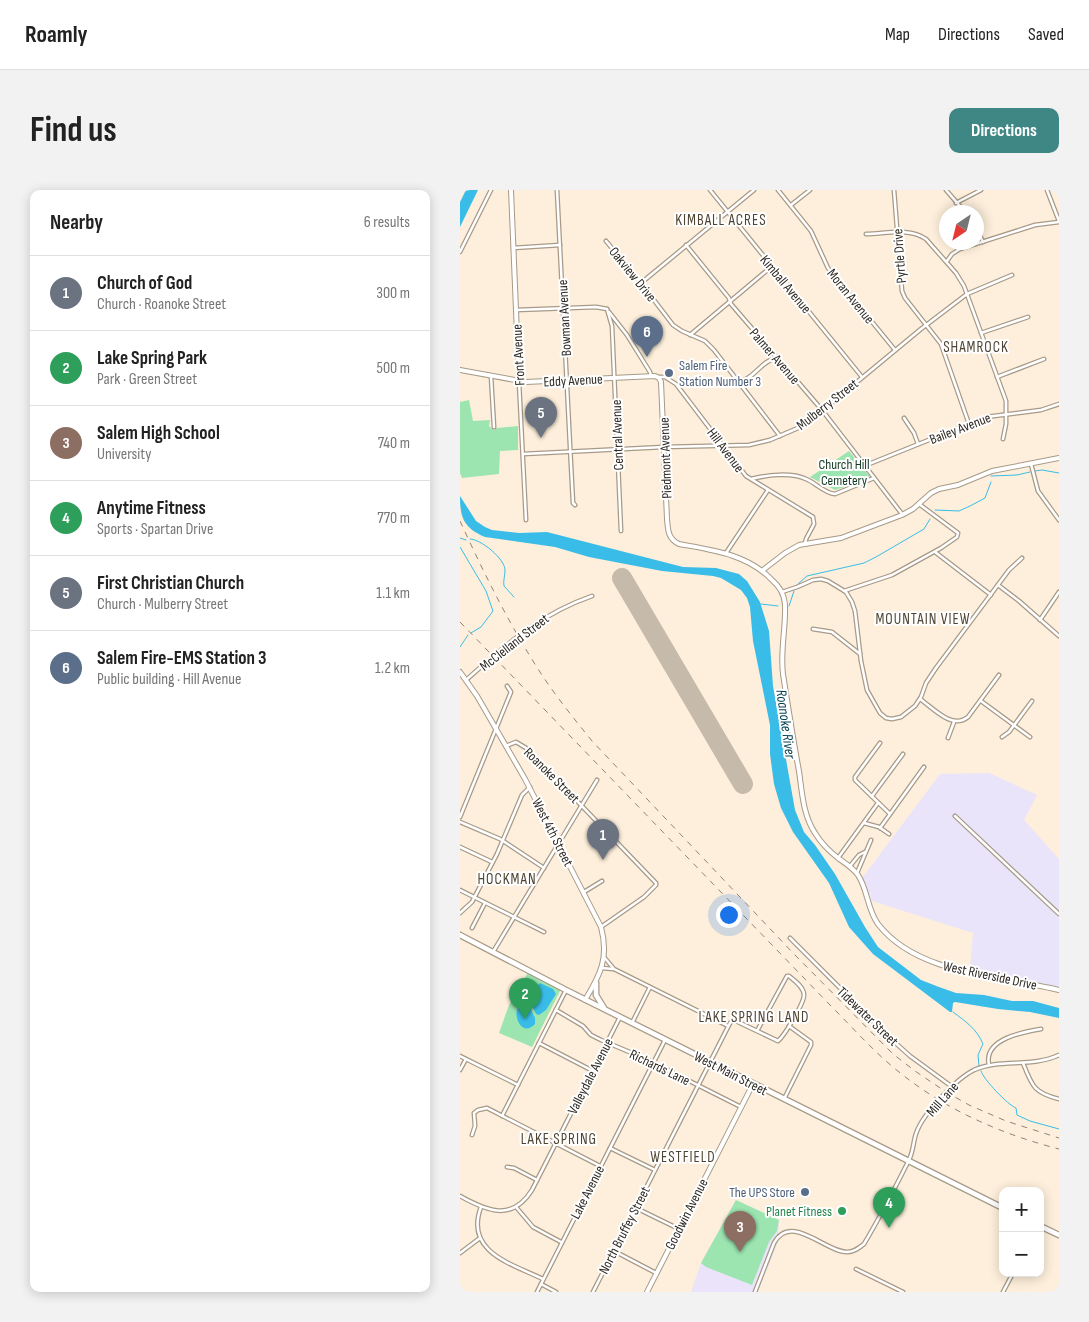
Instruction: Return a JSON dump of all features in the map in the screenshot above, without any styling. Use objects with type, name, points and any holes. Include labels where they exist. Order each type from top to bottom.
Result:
[{"type":"main road","name":"West Main Street","points":[[460,935],[585,1000],[999,1206]]},
{"type":"main road","points":[[596,983],[596,995],[604,1009]]},
{"type":"main road","points":[[1044,1228],[1059,1234]]},
{"type":"street","points":[[460,252],[491,190]]},
{"type":"street","name":"Front Avenue","points":[[510,190],[526,520]]},
{"type":"street","name":"Bowman Avenue","points":[[557,190],[570,452],[573,503],[575,505]]},
{"type":"street","name":"Kimball Avenue","points":[[710,190],[863,377]]},
{"type":"street","points":[[641,283],[754,190]]},
{"type":"street","name":"Moran Avenue","points":[[778,190],[814,236],[828,268],[895,350]]},
{"type":"street","points":[[791,205],[810,190]]},
{"type":"street","name":"Pyrtle Drive","points":[[894,190],[902,291],[905,298],[927,324],[944,351],[969,424]]},
{"type":"street","points":[[946,190],[956,203],[981,190]]},
{"type":"street","points":[[984,241],[1035,225],[1059,221],[1047,190]]},
{"type":"street","points":[[866,234],[911,232],[920,235],[960,278],[1006,401],[1007,413],[1003,439]]},
{"type":"street","name":"Oakview Drive","points":[[606,241],[672,324],[708,344],[780,436]]},
{"type":"street","points":[[513,248],[560,245]]},
{"type":"street","name":"Palmer Avenue","points":[[686,245],[731,304],[822,410],[902,515]]},
{"type":"street","points":[[946,261],[959,250]]},
{"type":"street","points":[[690,335],[772,266]]},
{"type":"street","name":"Mulberry Street","points":[[523,454],[664,447],[756,445],[805,425],[966,294],[1012,275]]},
{"type":"street","points":[[516,310],[596,307],[607,309],[628,338],[651,376]]},
{"type":"street","name":"Central Avenue","points":[[607,309],[612,326],[621,531]]},
{"type":"street","points":[[981,333],[1028,317]]},
{"type":"street","points":[[739,382],[747,379],[771,359],[776,358]]},
{"type":"street","points":[[997,377],[1044,360]]},
{"type":"street","name":"Eddy Avenue","points":[[460,370],[519,382],[657,377]]},
{"type":"street","points":[[491,376],[494,426]]},
{"type":"street","name":"Hill Avenue","points":[[657,377],[666,377],[676,384],[750,479],[813,517],[815,522],[805,543]]},
{"type":"street","name":"Piedmont Avenue","points":[[657,377],[661,382],[668,534],[672,540],[679,544],[726,554]]},
{"type":"street","name":"Bailey Avenue","points":[[864,466],[991,415],[1041,410],[1059,404]]},
{"type":"street","points":[[904,418],[914,433],[918,444]]},
{"type":"street","points":[[763,570],[785,553],[805,543],[841,538],[902,515],[934,491],[958,485],[986,472],[1059,458]]},
{"type":"street","points":[[1031,464],[1038,491],[1059,520]]},
{"type":"street","points":[[750,479],[799,477],[807,479],[835,494],[874,478]]},
{"type":"street","points":[[768,490],[726,554],[751,563],[763,570],[782,592],[818,579],[828,581],[844,591],[854,606],[867,690],[883,717],[892,719],[911,710],[920,699],[926,683],[1009,570],[1022,558]]},
{"type":"street","points":[[844,591],[892,575],[935,552],[957,537],[958,533],[919,504]]},
{"type":"street","points":[[935,552],[991,595]]},
{"type":"street","points":[[998,586],[1059,636]]},
{"type":"street","name":"West Riverside Drive","points":[[782,592],[785,606],[782,674],[806,813],[811,826],[821,842],[857,874],[875,920],[889,935],[908,950],[930,960],[952,968],[1059,990]]},
{"type":"street","points":[[1040,620],[1059,592]]},
{"type":"street","name":"McClelland Street","points":[[466,680],[510,642],[542,619],[570,604],[592,596]]},
{"type":"street","points":[[813,629],[832,632],[860,654]]},
{"type":"street","name":"West 4th Street","points":[[460,674],[466,680],[530,787],[601,927],[604,941],[602,968],[596,983],[585,1000]]},
{"type":"street","points":[[920,699],[948,719],[954,722],[961,721],[967,719],[999,675]]},
{"type":"street","points":[[460,817],[511,692],[507,686]]},
{"type":"street","points":[[981,701],[1030,737]]},
{"type":"street","points":[[1002,737],[1014,726],[1032,701]]},
{"type":"street","points":[[948,738],[954,722]]},
{"type":"street","name":"Roanoke Street","points":[[505,746],[514,742],[522,745],[657,884],[644,897],[601,927]]},
{"type":"street","points":[[880,744],[854,779],[890,814]]},
{"type":"street","points":[[872,796],[903,754]]},
{"type":"street","points":[[880,828],[924,767]]},
{"type":"street","points":[[493,952],[597,780]]},
{"type":"street","points":[[460,913],[475,897],[503,841],[522,795],[530,787]]},
{"type":"street","points":[[838,858],[878,803]]},
{"type":"street","points":[[955,816],[1059,914]]},
{"type":"street","points":[[460,822],[503,841],[544,868]]},
{"type":"street","points":[[864,823],[880,828],[889,834]]},
{"type":"street","points":[[857,874],[863,862],[865,852],[872,840]]},
{"type":"street","points":[[460,847],[492,862]]},
{"type":"street","points":[[850,866],[858,855],[865,852]]},
{"type":"street","points":[[584,892],[602,882]]},
{"type":"street","points":[[460,890],[544,932]]},
{"type":"street","points":[[472,928],[485,902]]},
{"type":"street","name":"Tidewater Street","points":[[790,938],[890,1038],[910,1056],[951,1086]]},
{"type":"street","points":[[604,957],[614,969]]},
{"type":"street","points":[[602,968],[614,969],[728,1026],[734,1021],[777,1041],[789,1026],[804,995],[802,989],[788,976],[757,1031]]},
{"type":"street","points":[[632,1023],[650,987]]},
{"type":"street","points":[[502,1116],[566,990]]},
{"type":"street","name":"Richards Lane","points":[[556,1010],[584,1026],[591,1035],[653,1063],[741,1107]]},
{"type":"street","name":"Valleydale Avenue","points":[[516,1207],[529,1196],[620,1017]]},
{"type":"street","name":"North Bruffey Street","points":[[593,1292],[728,1026]]},
{"type":"street","points":[[784,1099],[811,1045],[811,1042],[789,1026]]},
{"type":"street","points":[[989,1065],[988,1057],[991,1050],[1006,1038],[1022,1032],[1041,1029]]},
{"type":"street","name":"Lake Avenue","points":[[537,1292],[665,1040]]},
{"type":"street","points":[[538,1043],[593,1071]]},
{"type":"street","name":"Mill Lane","points":[[755,1292],[774,1243],[785,1232],[799,1232],[844,1252],[860,1248],[868,1237],[909,1161],[920,1125],[951,1086],[967,1074],[989,1065],[1006,1062],[1039,1062],[1059,1055]]},
{"type":"street","points":[[460,1056],[518,1085]]},
{"type":"street","points":[[460,1070],[466,1059]]},
{"type":"street","points":[[1023,1063],[1037,1090],[1046,1096],[1059,1099]]},
{"type":"street","name":"Goodwin Avenue","points":[[646,1292],[753,1084]]},
{"type":"street","points":[[472,1135],[475,1126],[474,1116],[478,1110],[487,1108],[600,1166]]},
{"type":"street","points":[[610,1148],[655,1170]]},
{"type":"street","points":[[507,1168],[514,1168],[537,1180]]},
{"type":"street","points":[[460,1196],[481,1207],[496,1211],[516,1207],[533,1227],[562,1242]]},
{"type":"street","points":[[481,1207],[477,1226],[484,1246],[495,1255],[543,1280]]},
{"type":"street","points":[[636,1208],[679,1229]]},
{"type":"street","points":[[460,1252],[480,1238]]},
{"type":"street","points":[[614,1251],[656,1273]]},
{"type":"street","points":[[856,1269],[903,1292]]},
{"type":"street","points":[[1003,1292],[1011,1277]]},
{"type":"street","points":[[541,1284],[556,1292]]},
{"type":"shaded area","points":[[989,773],[1037,795],[1024,820],[1059,859],[1059,987],[970,969],[973,933],[872,901],[863,877],[940,774]]},
{"type":"shaded area","points":[[736,1200],[779,1220],[778,1242],[758,1292],[691,1292],[701,1263]]},
{"type":"green space","points":[[469,400],[473,421],[490,420],[489,426],[494,430],[518,426],[518,450],[500,451],[499,474],[462,478],[460,473],[460,402]]},
{"type":"green space","name":"Church Hill Cemetery","points":[[849,451],[870,477],[869,479],[835,490],[810,477]]},
{"type":"green space","points":[[528,972],[561,989],[532,1047],[499,1033],[509,1005]]},
{"type":"green space","points":[[736,1200],[779,1220],[777,1231],[769,1242],[752,1285],[706,1267],[701,1263]]},
{"type":"water","points":[[466,190],[478,190],[460,227],[460,202]]},
{"type":"water","points":[[460,496],[476,521],[492,530],[519,533],[547,532],[683,567],[716,568],[739,574],[747,581],[760,602],[769,631],[773,686],[795,810],[804,832],[835,874],[878,947],[921,980],[956,993],[984,995],[1012,1001],[1033,1001],[1059,1008],[1059,1018],[1030,1012],[955,1002],[953,1003],[952,1012],[950,1012],[873,954],[849,927],[829,883],[793,832],[781,808],[774,784],[770,754],[770,725],[753,641],[750,607],[747,598],[741,590],[721,578],[713,576],[662,571],[589,557],[555,547],[485,537],[468,526],[462,516]]},
{"type":"water","points":[[540,983],[553,989],[556,994],[546,1010],[539,1015],[536,1014],[530,1001]]},
{"type":"water","points":[[523,1006],[530,1008],[535,1018],[535,1024],[531,1027],[524,1028],[518,1022],[517,1009]]},
{"type":"waterway","points":[[1035,471],[1042,470],[1059,473]]},
{"type":"waterway","points":[[991,476],[1017,475],[1030,472]]},
{"type":"waterway","points":[[935,510],[959,511],[970,506],[985,498],[991,482]]},
{"type":"waterway","points":[[798,584],[807,576],[864,563],[924,529],[930,519]]},
{"type":"waterway","points":[[460,538],[466,540]]},
{"type":"waterway","points":[[470,539],[480,542],[497,555],[505,570],[504,586],[514,597]]},
{"type":"waterway","points":[[460,547],[486,591],[493,611],[481,627],[471,633]]},
{"type":"waterway","points":[[789,606],[794,591]]},
{"type":"waterway","points":[[761,604],[778,606]]},
{"type":"waterway","points":[[460,647],[468,635]]},
{"type":"waterway","points":[[953,1012],[970,1026],[983,1044],[978,1055],[979,1066]]},
{"type":"waterway","points":[[981,1071],[996,1091],[1016,1108],[1017,1115],[1030,1121],[1059,1129]]},
{"type":"runway","points":[[622,578],[743,784]]},
{"type":"railway","points":[[460,521],[485,575],[513,627],[540,671],[569,712],[592,741],[794,954],[893,1054],[915,1071],[969,1105],[1006,1121],[1059,1138]]},
{"type":"railway","points":[[460,622],[831,1006],[872,1048],[899,1072],[936,1098],[975,1119],[1016,1136],[1059,1149]]},
{"type":"place","name":"Salem Fire-EMS Station 3","points":[[647,357]]},
{"type":"place","name":"Salem Fire Station Number 3","points":[[669,373]]},
{"type":"place","name":"First Christian Church","points":[[541,438]]},
{"type":"place","name":"Church of God","points":[[603,860]]},
{"type":"place","name":"Lake Spring Park","points":[[525,1019]]},
{"type":"place","name":"The UPS Store","points":[[805,1192]]},
{"type":"place","name":"Planet Fitness","points":[[842,1211]]},
{"type":"place","name":"Anytime Fitness","points":[[889,1228]]},
{"type":"place","name":"Salem High School","points":[[740,1252]]},
{"type":"district","name":"KIMBALL ACRES","points":[[721,220]]},
{"type":"district","name":"SHAMROCK","points":[[976,347]]},
{"type":"district","name":"MOUNTAIN VIEW","points":[[923,619]]},
{"type":"district","name":"HOCKMAN","points":[[507,879]]},
{"type":"district","name":"LAKE SPRING LAND","points":[[754,1017]]},
{"type":"district","name":"LAKE SPRING","points":[[559,1139]]},
{"type":"district","name":"WESTFIELD","points":[[683,1157]]},
{"type":"water label","name":"Roanoke River","points":[[786,724]]}]
